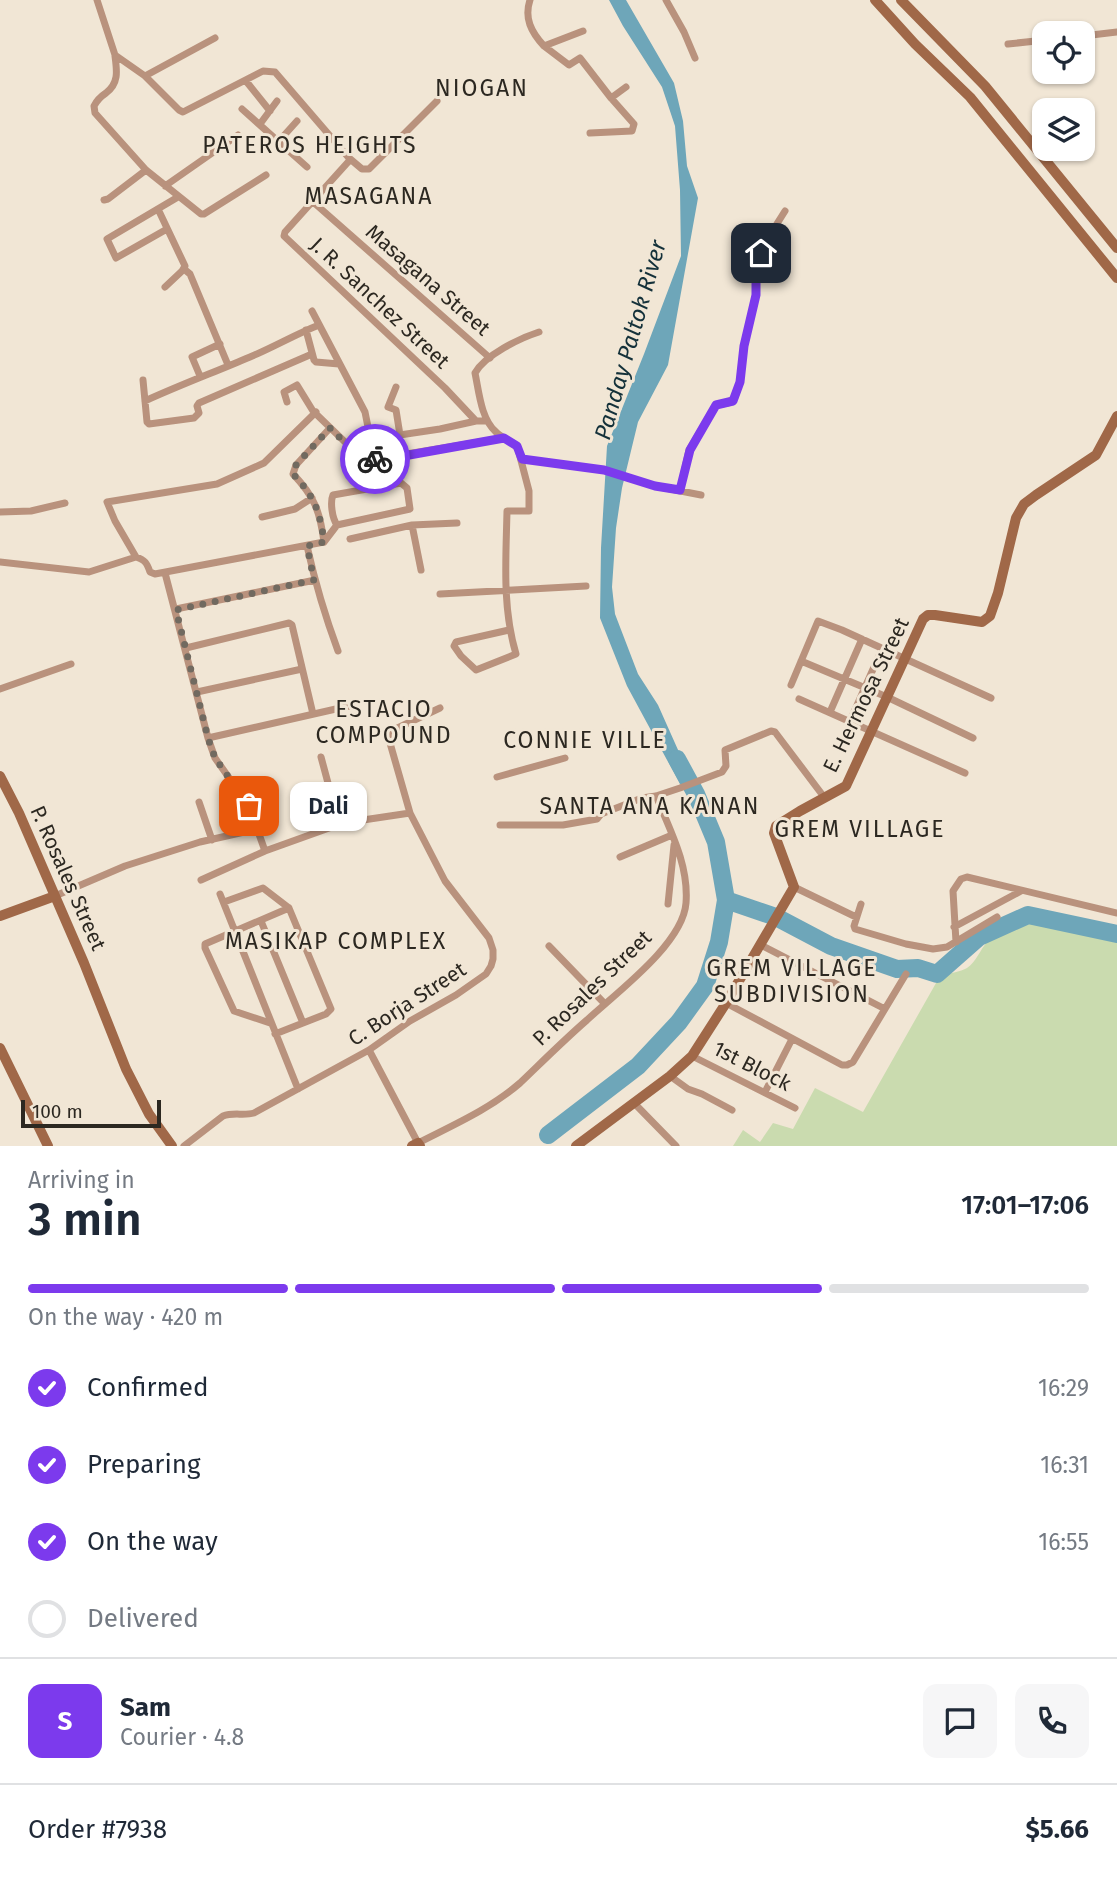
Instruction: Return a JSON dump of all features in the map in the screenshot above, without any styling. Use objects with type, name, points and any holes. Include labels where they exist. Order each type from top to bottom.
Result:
[{"type":"street","points":[[97,0],[115,55],[116,82],[113,88],[97,99],[93,106],[95,113],[146,170],[201,214],[266,175]]},
{"type":"street","points":[[530,0],[526,11],[538,40],[569,65],[580,58],[634,124],[632,131],[590,133]]},
{"type":"street","points":[[666,0],[695,58]]},
{"type":"street","points":[[876,0],[915,44],[970,97],[1117,278]]},
{"type":"street","points":[[901,0],[985,86],[1117,248]]},
{"type":"street","points":[[544,46],[583,31]]},
{"type":"street","points":[[1095,35],[1117,32]]},
{"type":"street","points":[[145,76],[215,38]]},
{"type":"street","points":[[1008,44],[1032,41]]},
{"type":"street","points":[[115,55],[145,76],[183,111],[263,72],[275,72],[349,158],[362,169],[369,169],[437,102]]},
{"type":"street","points":[[246,81],[270,111]]},
{"type":"street","points":[[611,98],[626,87]]},
{"type":"street","points":[[260,124],[277,101]]},
{"type":"street","points":[[242,109],[307,167]]},
{"type":"street","points":[[279,141],[297,121]]},
{"type":"street","points":[[165,186],[238,135]]},
{"type":"street","name":"J. R. Sanchez Street","points":[[349,158],[285,232],[286,238],[445,388],[476,421]]},
{"type":"street","points":[[104,200],[146,170]]},
{"type":"street","points":[[167,229],[116,258],[107,239],[178,197]]},
{"type":"street","name":"Masagana Street","points":[[312,201],[490,358]]},
{"type":"street","points":[[158,209],[185,266],[184,269],[190,274],[229,365]]},
{"type":"street","points":[[680,490],[690,450],[710,414],[716,405],[729,403],[735,397],[756,295],[756,270],[768,238],[785,211]]},
{"type":"street","points":[[165,287],[184,269]]},
{"type":"street","points":[[312,311],[365,412],[374,457],[378,460],[504,438]]},
{"type":"street","points":[[145,401],[319,325]]},
{"type":"street","points":[[306,330],[316,362],[339,364]]},
{"type":"street","points":[[509,630],[456,642],[454,646],[472,668],[478,669],[516,654],[509,630],[505,592],[507,511],[529,512],[529,491],[517,446],[495,432],[486,421],[475,373],[490,358],[521,337],[539,332]]},
{"type":"street","points":[[200,376],[192,357],[220,344]]},
{"type":"street","points":[[143,380],[149,424],[194,418],[199,413],[199,403],[312,354]]},
{"type":"street","points":[[287,401],[284,392],[297,385],[316,413],[345,443],[486,421]]},
{"type":"street","points":[[396,387],[388,407],[396,410],[400,435]]},
{"type":"street","points":[[136,557],[107,502],[217,484],[264,463],[316,413]]},
{"type":"street","name":"E. Hermosa Street","points":[[794,887],[775,830],[782,822],[846,786],[923,619],[928,615],[982,622],[990,616],[1016,518],[1024,505],[1096,455],[1117,416]]},
{"type":"street","points":[[324,542],[321,520],[312,498],[293,474],[296,465],[330,428]]},
{"type":"street","points":[[522,459],[604,470],[655,486],[701,495]]},
{"type":"street","points":[[0,562],[89,572],[136,557],[147,563],[150,572],[166,573],[324,542],[337,525],[410,509],[407,488],[401,482],[333,495],[337,525]]},
{"type":"street","points":[[262,517],[295,509],[312,498]]},
{"type":"street","points":[[0,512],[31,511],[65,503]]},
{"type":"street","points":[[350,539],[412,525],[457,523]]},
{"type":"street","points":[[412,525],[421,570]]},
{"type":"street","points":[[307,546],[314,580],[338,651]]},
{"type":"street","points":[[166,573],[215,758],[249,806],[265,851]]},
{"type":"street","points":[[176,610],[314,580]]},
{"type":"street","points":[[440,594],[586,586]]},
{"type":"street","points":[[791,685],[818,621],[991,698]]},
{"type":"street","points":[[186,648],[289,623],[293,627],[313,714]]},
{"type":"street","points":[[830,712],[862,639]]},
{"type":"street","points":[[850,720],[882,649]]},
{"type":"street","points":[[801,661],[887,697],[973,738]]},
{"type":"street","points":[[0,689],[71,664]]},
{"type":"street","points":[[197,692],[302,669]]},
{"type":"street","points":[[799,699],[965,773]]},
{"type":"street","points":[[208,738],[349,706]]},
{"type":"street","name":"C. Borja Street","points":[[184,1146],[223,1116],[254,1113],[369,1051],[486,974],[493,959],[489,938],[445,881],[410,813],[388,733],[440,708]]},
{"type":"street","points":[[500,825],[563,825],[597,819],[601,814],[642,798],[680,788],[725,770],[725,750],[772,731],[824,797]]},
{"type":"street","points":[[321,757],[343,823]]},
{"type":"street","points":[[497,777],[565,758]]},
{"type":"street","name":"P. Rosales Street","points":[[0,776],[55,896],[126,1069],[149,1114],[172,1146]]},
{"type":"street","name":"P. Rosales Street","points":[[417,1145],[505,1096],[652,961],[679,928],[684,917],[687,883],[683,865],[656,796]]},
{"type":"street","points":[[199,802],[212,840]]},
{"type":"street","points":[[201,880],[265,851],[343,823],[410,813]]},
{"type":"street","points":[[2,916],[125,866],[258,829]]},
{"type":"street","points":[[620,857],[673,838],[668,904]]},
{"type":"street","points":[[956,942],[953,891],[961,879],[967,877],[1117,912]]},
{"type":"street","points":[[576,1146],[670,1076],[692,1056],[794,887],[856,917]]},
{"type":"street","points":[[224,902],[263,888],[289,908],[331,1009],[330,1012],[275,1034]]},
{"type":"street","points":[[954,927],[1021,891]]},
{"type":"street","points":[[220,894],[298,1090]]},
{"type":"street","points":[[861,904],[854,926],[858,930],[933,949],[947,947],[997,917]]},
{"type":"street","points":[[270,1023],[234,1011],[205,944],[289,908]]},
{"type":"street","points":[[261,921],[303,1023]]},
{"type":"street","points":[[761,945],[885,1009]]},
{"type":"street","points":[[549,946],[605,1004]]},
{"type":"street","points":[[726,1003],[842,1065],[847,1065],[853,1062],[906,974]]},
{"type":"street","points":[[765,1092],[792,1039]]},
{"type":"street","points":[[0,1048],[48,1146]]},
{"type":"street","points":[[369,1051],[417,1145]]},
{"type":"street","name":"1st Block","points":[[692,1056],[795,1108]]},
{"type":"street","points":[[670,1076],[688,1089],[732,1110]]},
{"type":"street","points":[[634,1103],[676,1146]]},
{"type":"green space","points":[[1032,921],[1117,942],[1117,1146],[733,1146],[743,1130],[760,1142],[773,1123],[793,1129],[815,1088],[863,1112],[940,976],[967,968],[996,934]]},
{"type":"water","points":[[609,0],[626,0],[674,83],[683,121],[687,166],[698,198],[668,365],[638,422],[622,488],[612,587],[615,614],[638,674],[658,705],[691,779],[680,784],[627,686],[600,618],[607,446],[681,256],[675,126],[662,87]]},
{"type":"waterway","points":[[548,1135],[638,1066],[679,1022],[705,986],[719,942],[726,900],[716,842],[696,794],[677,759]]},
{"type":"waterway","points":[[726,900],[776,917],[831,946],[897,969],[918,968],[937,974],[979,937],[1028,915],[1117,934]]},
{"type":"way so far","points":[[249,806],[215,758],[176,610],[314,580],[307,546],[324,542],[321,520],[307,489],[293,474],[296,465],[330,428],[345,443],[371,440],[375,459]]},
{"type":"place","name":"Dali","points":[[249,806]]},
{"type":"district","name":"NIOGAN","points":[[482,88]]},
{"type":"district","name":"PATEROS HEIGHTS","points":[[310,145]]},
{"type":"district","name":"MASAGANA","points":[[369,196]]},
{"type":"district","name":"ESTACIO COMPOUND","points":[[384,722]]},
{"type":"district","name":"CONNIE VILLE","points":[[585,740]]},
{"type":"district","name":"SANTA ANA KANAN","points":[[650,806]]},
{"type":"district","name":"GREM VILLAGE","points":[[860,829]]},
{"type":"district","name":"MASIKAP COMPLEX","points":[[336,941]]},
{"type":"district","name":"GREM VILLAGE SUBDIVISION","points":[[792,981]]},
{"type":"route","points":[[375,459],[504,438],[517,446],[522,459],[604,470],[655,486],[680,490],[690,450],[710,414],[716,405],[729,403],[735,397],[742,373],[744,346],[756,295],[756,270],[761,253]]},
{"type":"water label","name":"Panday Paltok River","points":[[630,340]]}]
